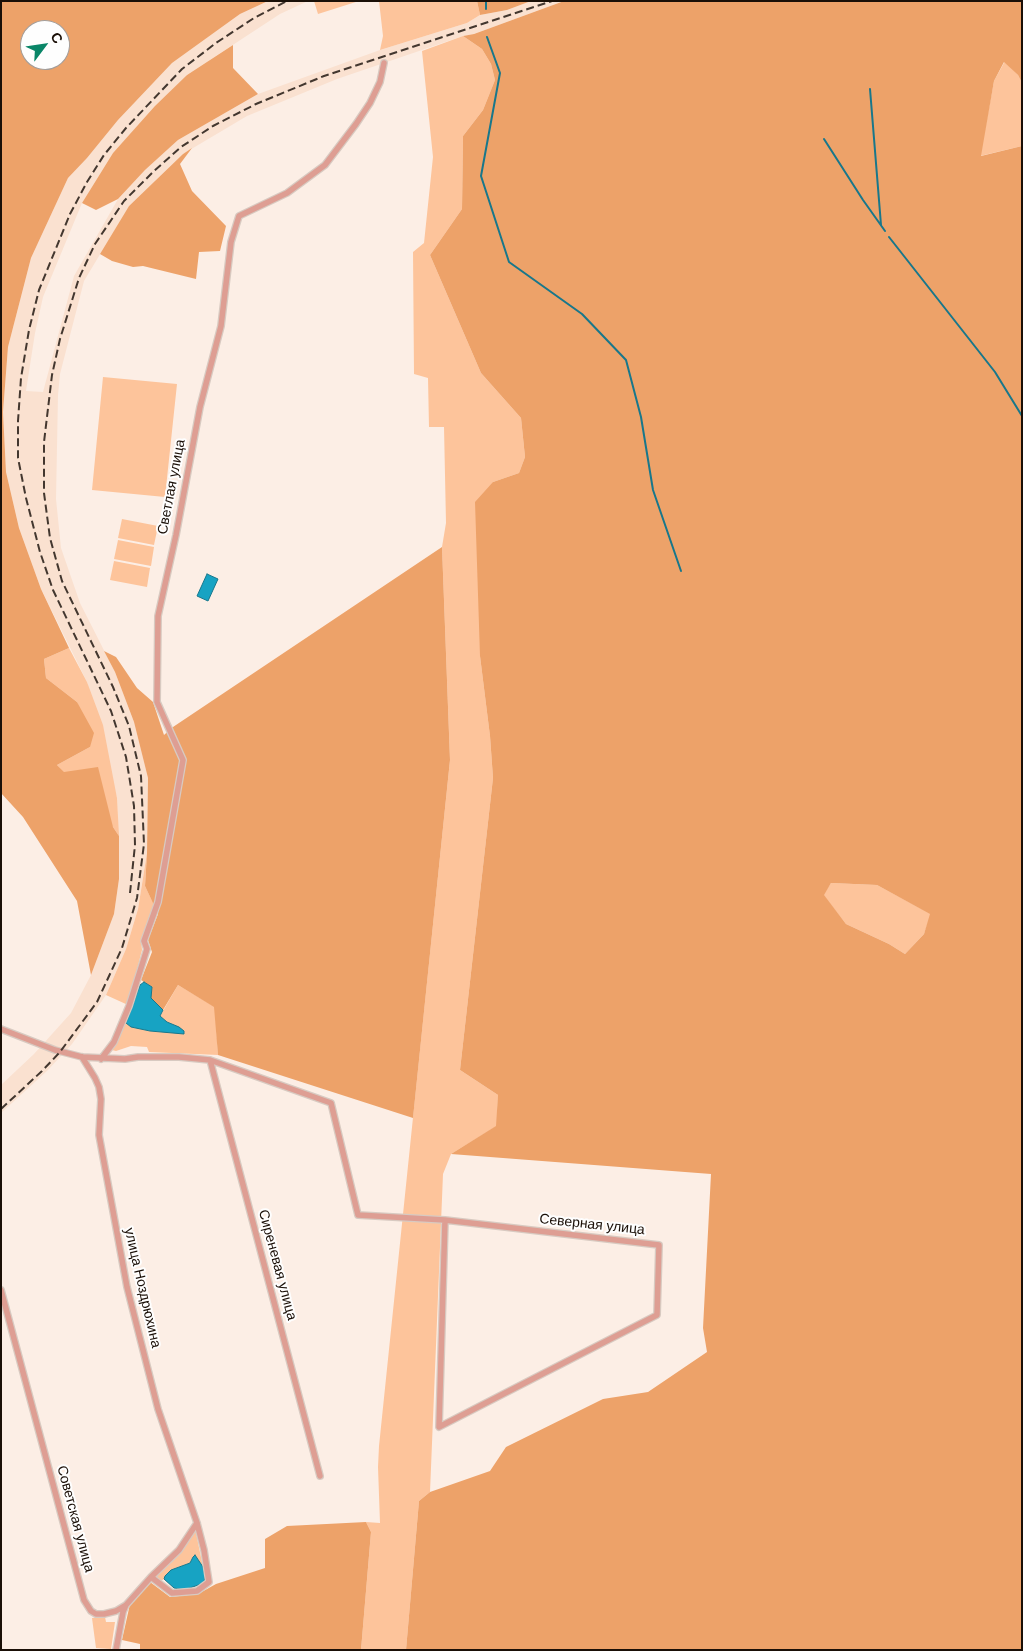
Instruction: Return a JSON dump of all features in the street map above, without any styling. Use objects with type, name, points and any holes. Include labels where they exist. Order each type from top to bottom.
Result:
[{"type":"street","name":"Светлая улица","points":[[101,1059],[114,1042],[129,1006],[147,949],[144,940],[158,902],[183,760],[157,702],[158,616],[176,535],[200,407],[221,326],[231,242],[239,216],[287,193],[325,165],[370,103],[380,82],[384,63]]},
{"type":"street","points":[[1,1029],[55,1050],[82,1057],[101,1059],[179,1057],[210,1060],[331,1103],[358,1215],[445,1220]]},
{"type":"street","name":"улица Ноздрюхина","points":[[82,1057],[99,1087],[101,1099],[99,1135],[127,1287],[158,1409],[197,1523],[209,1582],[197,1591],[172,1593],[151,1577]]},
{"type":"street","name":"Сиреневая улица","points":[[210,1060],[320,1476]]},
{"type":"street","name":"Северная улица","points":[[445,1220],[659,1245],[657,1316],[439,1428],[445,1220]]},
{"type":"street","name":"Советская улица","points":[[1,1290],[84,1600],[91,1611],[96,1614],[104,1614],[116,1611],[126,1605],[179,1550],[197,1523]]},
{"type":"street","points":[[116,1650],[126,1605]]},
{"type":"shaded area","points":[[1,1],[268,1],[240,14],[172,63],[118,120],[68,178],[31,258],[8,347],[3,412],[6,472],[19,528],[41,589],[69,648],[44,659],[46,678],[77,702],[94,733],[90,747],[57,765],[64,772],[98,767],[113,827],[119,836],[119,879],[114,914],[91,975],[77,901],[23,817],[1,793]]},
{"type":"shaded area","points":[[268,1],[308,1],[280,14],[187,75],[113,153],[82,203],[43,297],[26,391],[43,392],[74,276],[118,199],[145,170],[178,140],[258,94],[380,50],[467,23],[480,15],[507,10],[531,1],[564,1],[474,34],[463,36],[337,79],[247,116],[183,154],[129,206],[84,281],[60,374],[58,395],[56,499],[61,548],[80,603],[115,672],[134,722],[148,778],[147,853],[138,909],[126,949],[106,995],[72,1044],[48,1070],[1,1113],[1,1085],[34,1054],[71,1013],[91,975],[114,914],[119,879],[117,798],[87,682],[41,589],[19,528],[6,472],[3,412],[8,347],[31,258],[68,178],[118,120],[172,63],[240,14]]},
{"type":"shaded area","points":[[314,1],[359,1],[318,14]]},
{"type":"shaded area","points":[[379,1],[477,1],[480,15],[467,23],[380,50],[383,36]]},
{"type":"shaded area","points":[[477,1],[531,1],[507,10],[480,15]]},
{"type":"shaded area","points":[[564,1],[1022,1],[1022,83],[1018,75],[1004,62],[994,81],[981,156],[1022,146],[1022,1650],[406,1650],[419,1501],[430,1492],[490,1471],[506,1447],[603,1399],[648,1392],[707,1352],[703,1328],[711,1174],[451,1154],[496,1126],[498,1095],[460,1070],[493,778],[480,656],[475,502],[493,482],[519,473],[525,457],[521,418],[481,373],[430,255],[462,209],[463,136],[483,110],[495,80],[491,64],[482,49],[463,36],[474,34]],"holes":[[[831,883],[877,885],[930,914],[924,934],[905,954],[889,944],[846,924],[824,895]]]},
{"type":"shaded area","points":[[463,36],[482,49],[491,64],[495,80],[483,110],[463,136],[462,209],[430,255],[481,373],[521,418],[525,457],[519,473],[493,482],[480,635],[480,656],[493,778],[460,1070],[498,1095],[497,1126],[451,1154],[443,1174],[430,1492],[419,1501],[406,1650],[361,1650],[371,1532],[366,1522],[380,1523],[379,1446],[450,760],[442,547],[446,523],[444,427],[429,427],[428,378],[414,374],[413,252],[424,243],[433,157],[422,51]]},
{"type":"shaded area","points":[[233,45],[233,68],[258,94],[178,140],[145,170],[118,199],[96,210],[82,203],[113,153],[155,106],[187,75]]},
{"type":"shaded area","points":[[1005,61],[1018,75],[1022,83],[1022,146],[980,156],[994,81]]},
{"type":"shaded area","points":[[192,148],[180,164],[192,191],[226,226],[220,251],[199,252],[196,279],[143,266],[133,267],[112,261],[100,254],[129,206],[183,154]]},
{"type":"shaded area","points":[[103,377],[177,384],[165,497],[92,490]]},
{"type":"shaded area","points":[[122,519],[158,526],[154,545],[118,538]]},
{"type":"shaded area","points":[[118,540],[154,547],[151,566],[114,559]]},
{"type":"shaded area","points":[[442,547],[450,760],[413,1118],[218,1055],[214,1007],[178,985],[163,1010],[150,998],[152,987],[141,980],[152,952],[148,940],[158,914],[145,886],[148,778],[134,722],[115,672],[104,651],[116,657],[137,688],[153,702],[164,735],[173,727]]},
{"type":"shaded area","points":[[114,561],[150,568],[147,587],[110,580]]},
{"type":"shaded area","points":[[69,648],[87,682],[103,725],[117,798],[119,836],[57,765],[90,747],[77,702],[46,678],[44,659]]},
{"type":"shaded area","points":[[147,853],[145,886],[154,905],[141,940],[142,950],[128,1005],[106,995],[126,949],[138,909]]},
{"type":"shaded area","points":[[831,883],[877,885],[931,914],[924,934],[905,954],[889,944],[846,924],[823,895]]},
{"type":"shaded area","points":[[178,985],[215,1007],[218,1055],[149,1052],[147,1047],[131,1046],[116,1051],[108,1049],[126,1023],[131,1027],[165,1032],[176,1026],[160,1016]]},
{"type":"shaded area","points":[[366,1522],[371,1532],[361,1650],[140,1650],[140,1644],[122,1640],[130,1604],[150,1582],[170,1597],[198,1594],[216,1584],[265,1568],[265,1539],[287,1526]]},
{"type":"shaded area","points":[[195,1528],[203,1567],[198,1559],[193,1557],[190,1563],[171,1570],[161,1581],[156,1576],[181,1552]]},
{"type":"shaded area","points":[[105,1617],[106,1622],[115,1622],[111,1649],[96,1648],[92,1618]]},
{"type":"water","points":[[207,574],[218,579],[208,601],[197,596]]},
{"type":"water","points":[[144,982],[152,987],[151,998],[163,1010],[160,1016],[167,1022],[179,1027],[184,1031],[184,1034],[150,1031],[131,1027],[126,1023],[140,985]]},
{"type":"water","points":[[195,1555],[203,1567],[204,1583],[184,1590],[174,1588],[164,1579],[171,1570],[190,1563]]},
{"type":"waterway","points":[[486,1],[486,9]]},
{"type":"waterway","points":[[487,37],[500,73],[481,176],[509,262],[582,314],[626,360],[641,417],[653,490],[681,571]]},
{"type":"waterway","points":[[870,89],[881,225]]},
{"type":"waterway","points":[[824,139],[885,231]]},
{"type":"waterway","points":[[889,237],[995,372],[1022,416]]},
{"type":"railway","points":[[130,893],[135,845],[134,806],[126,757],[111,711],[53,590],[40,552],[18,458],[21,378],[29,330],[39,290],[70,214],[104,155],[126,128],[182,69],[216,43],[254,18],[287,1]]},
{"type":"railway","points":[[1,1109],[60,1052],[97,1002],[122,948],[137,898],[144,844],[141,776],[129,726],[113,687],[62,581],[50,538],[44,493],[44,442],[52,375],[60,339],[79,278],[95,244],[124,201],[181,147],[213,126],[256,104],[324,76],[552,1]]}]
